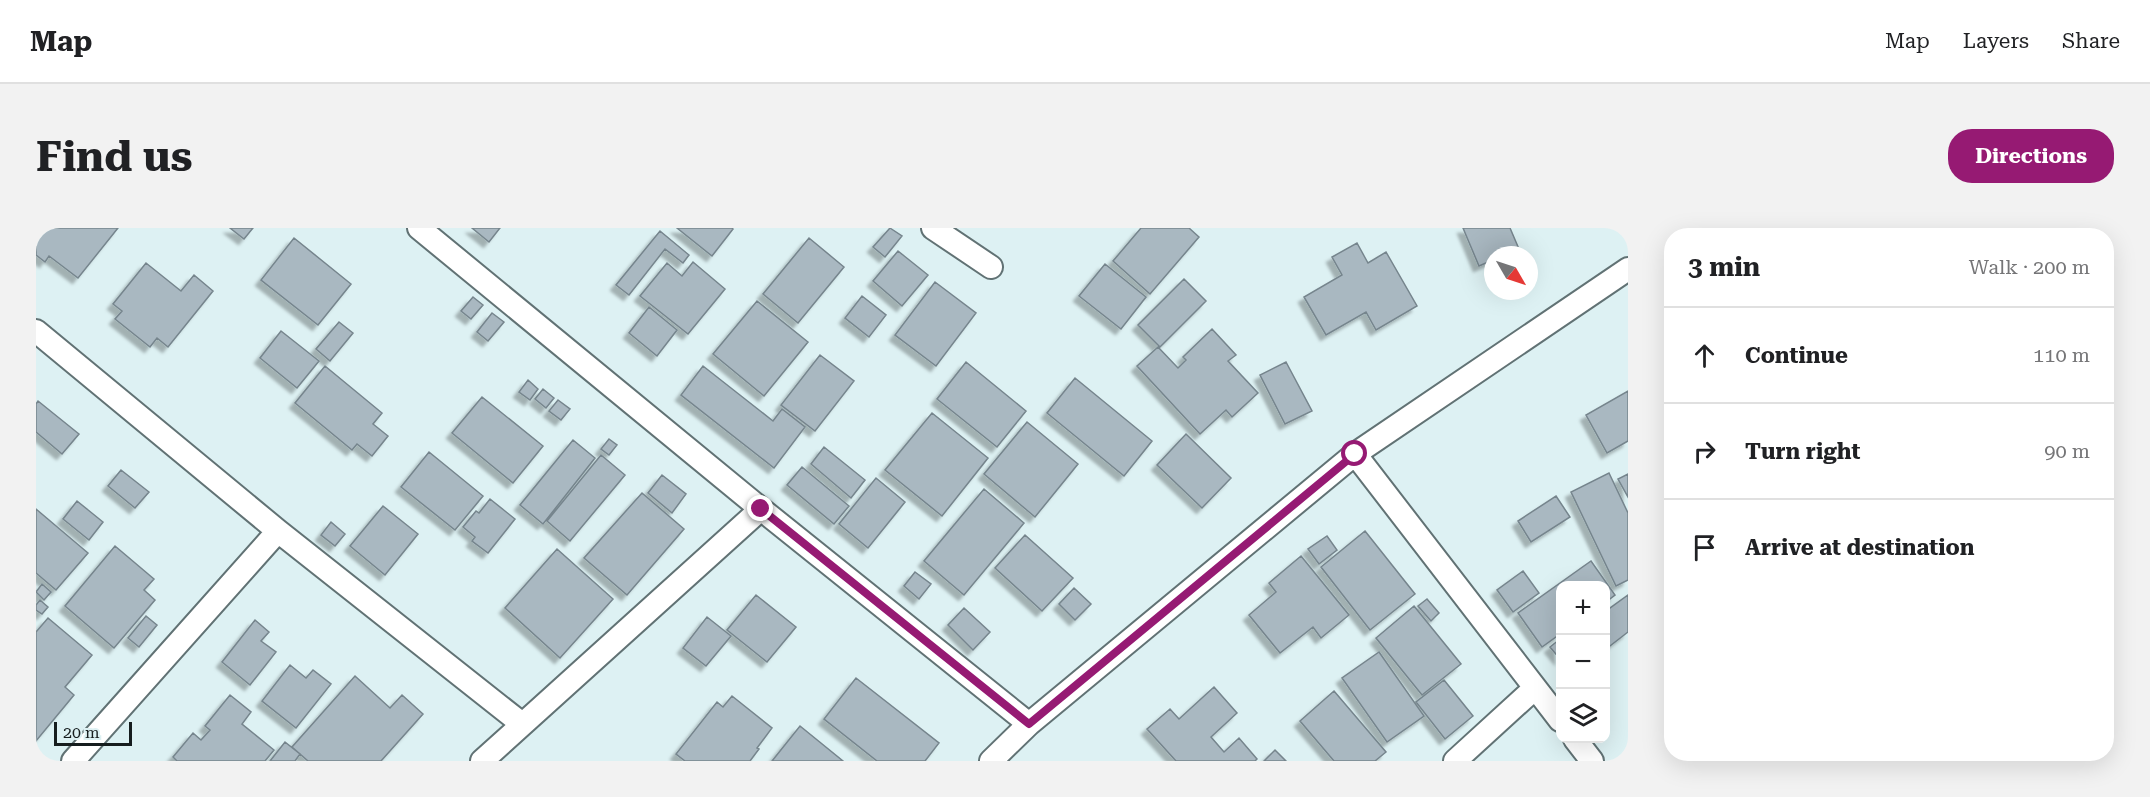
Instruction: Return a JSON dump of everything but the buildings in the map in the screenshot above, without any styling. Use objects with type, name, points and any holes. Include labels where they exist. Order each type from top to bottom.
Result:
[{"type":"street","points":[[419,228],[761,509],[1029,724]]},
{"type":"street","points":[[933,228],[991,267]]},
{"type":"street","points":[[990,761],[1029,724],[1355,454],[1628,269]]},
{"type":"street","points":[[36,331],[278,531],[522,724]]},
{"type":"street","points":[[1355,454],[1556,715]]},
{"type":"street","points":[[482,761],[761,509]]},
{"type":"street","points":[[73,761],[278,531]]},
{"type":"street","points":[[1455,761],[1535,688]]},
{"type":"street","points":[[1579,743],[1592,761]]},
{"type":"route","points":[[761,509],[1029,724],[1355,454]]}]
